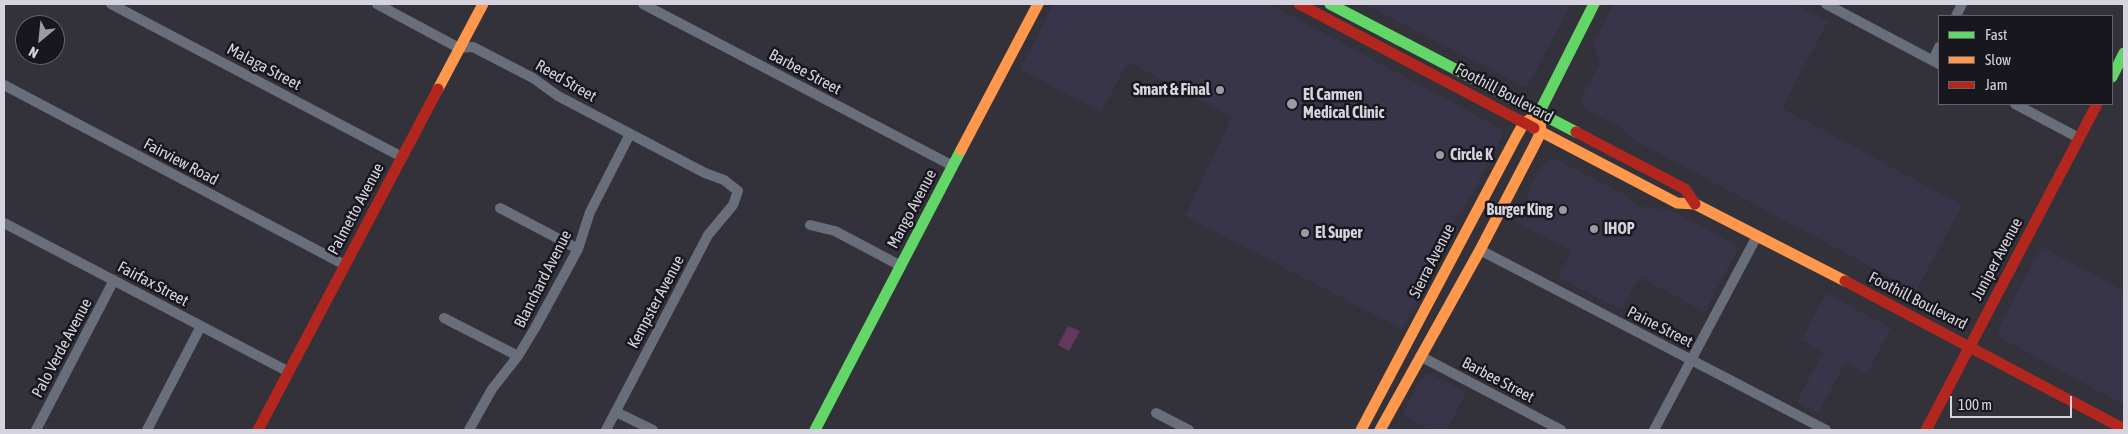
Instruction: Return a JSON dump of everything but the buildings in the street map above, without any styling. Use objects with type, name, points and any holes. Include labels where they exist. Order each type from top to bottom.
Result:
[{"type":"main road","name":"Palmetto Avenue","points":[[258,430],[483,4]]},
{"type":"main road","name":"Mango Avenue","points":[[815,430],[1038,4]]},
{"type":"main road","name":"Foothill Boulevard","points":[[1299,4],[1677,203],[1695,204],[1757,236],[1970,346],[2124,430]]},
{"type":"main road","name":"Foothill Boulevard","points":[[1330,4],[1685,189],[1695,204]]},
{"type":"main road","points":[[1524,123],[1539,114],[1594,4]]},
{"type":"main road","points":[[2113,75],[2124,53]]},
{"type":"main road","name":"Juniper Avenue","points":[[1926,430],[2097,105]]},
{"type":"main road","points":[[1380,430],[1480,250],[1541,132],[1539,114]]},
{"type":"main road","name":"Sierra Avenue","points":[[1361,430],[1524,123]]},
{"type":"street","name":"Malaga Street","points":[[111,4],[402,157]]},
{"type":"street","name":"Reed Street","points":[[376,4],[459,48],[473,47],[533,78],[558,96],[705,174],[724,180],[738,191]]},
{"type":"street","name":"Barbee Street","points":[[643,4],[953,166]]},
{"type":"street","points":[[1826,4],[1936,62]]},
{"type":"street","name":"Fairview Road","points":[[4,85],[345,265]]},
{"type":"street","points":[[2017,105],[2079,138]]},
{"type":"street","name":"Blanchard Avenue","points":[[470,430],[492,389],[518,356],[535,328],[578,248],[590,212],[630,134]]},
{"type":"street","name":"Kempster Avenue","points":[[606,430],[708,236],[733,205],[738,191]]},
{"type":"street","points":[[500,208],[578,248]]},
{"type":"street","name":"Fairfax Street","points":[[4,223],[289,372]]},
{"type":"street","points":[[810,225],[835,230],[901,266]]},
{"type":"street","points":[[1654,430],[1757,236]]},
{"type":"street","name":"Paine Street","points":[[1480,250],[1826,430]]},
{"type":"street","name":"Palo Verde Avenue","points":[[36,430],[114,280]]},
{"type":"street","points":[[444,318],[518,356]]},
{"type":"street","points":[[147,430],[201,326]]},
{"type":"street","name":"Barbee Street","points":[[1420,356],[1561,430]]},
{"type":"street","points":[[616,412],[653,430]]},
{"type":"street","points":[[1156,413],[1189,430]]},
{"type":"shaded area","points":[[1054,4],[1269,4],[1502,129],[1502,136],[1474,191],[1439,247],[1436,256],[1439,258],[1402,329],[1185,216],[1232,117],[1128,62],[1101,112],[1020,69]]},
{"type":"shaded area","points":[[1364,4],[1571,4],[1528,85],[1523,86]]},
{"type":"shaded area","points":[[1614,4],[1794,4],[1828,21],[1782,108],[1962,205],[1916,291],[1629,137],[1620,127],[1585,110],[1581,98],[1600,64],[1593,43]]},
{"type":"shaded area","points":[[1554,158],[1629,197],[1629,201],[1643,208],[1647,206],[1674,212],[1736,245],[1737,250],[1705,312],[1639,277],[1622,310],[1558,277],[1572,251],[1513,220],[1530,192],[1529,188],[1543,164]]},
{"type":"shaded area","points":[[2042,247],[2124,291],[2124,405],[1999,337],[1998,329]]},
{"type":"shaded area","points":[[1826,293],[1891,328],[1867,374],[1845,362],[1818,414],[1797,402],[1823,352],[1802,340]]},
{"type":"shaded area","points":[[1068,326],[1080,331],[1069,351],[1058,345]]},
{"type":"shaded area","points":[[1429,373],[1466,392],[1447,430],[1430,430],[1402,415],[1421,379]]},
{"type":"traffic: fast","points":[[1330,4],[1576,132]]},
{"type":"traffic: fast","points":[[1540,120],[1539,113],[1594,4]]},
{"type":"traffic: fast","points":[[2113,75],[2124,53]]},
{"type":"traffic: fast","points":[[815,430],[961,150]]},
{"type":"traffic: slow","points":[[438,89],[483,4]]},
{"type":"traffic: slow","points":[[961,150],[1038,4]]},
{"type":"traffic: slow","points":[[1361,430],[1516,137],[1524,123],[1532,118]]},
{"type":"traffic: slow","points":[[1380,430],[1480,250],[1533,148],[1541,132],[1540,120]]},
{"type":"traffic: slow","points":[[1534,128],[1677,203],[1695,204],[1845,281]]},
{"type":"traffic: jam","points":[[1299,4],[1534,128]]},
{"type":"traffic: jam","points":[[258,430],[438,89]]},
{"type":"traffic: jam","points":[[1926,430],[2096,105]]},
{"type":"traffic: jam","points":[[1576,132],[1685,189],[1695,204]]},
{"type":"traffic: jam","points":[[1845,281],[2124,429]]},
{"type":"place","name":"Smart & Final","points":[[1220,90]]},
{"type":"place","name":"El Carmen Medical Clinic","points":[[1292,104]]},
{"type":"place","name":"Circle K","points":[[1440,155]]},
{"type":"place","name":"Burger King","points":[[1563,210]]},
{"type":"place","name":"IHOP","points":[[1594,229]]},
{"type":"place","name":"El Super","points":[[1305,233]]}]
